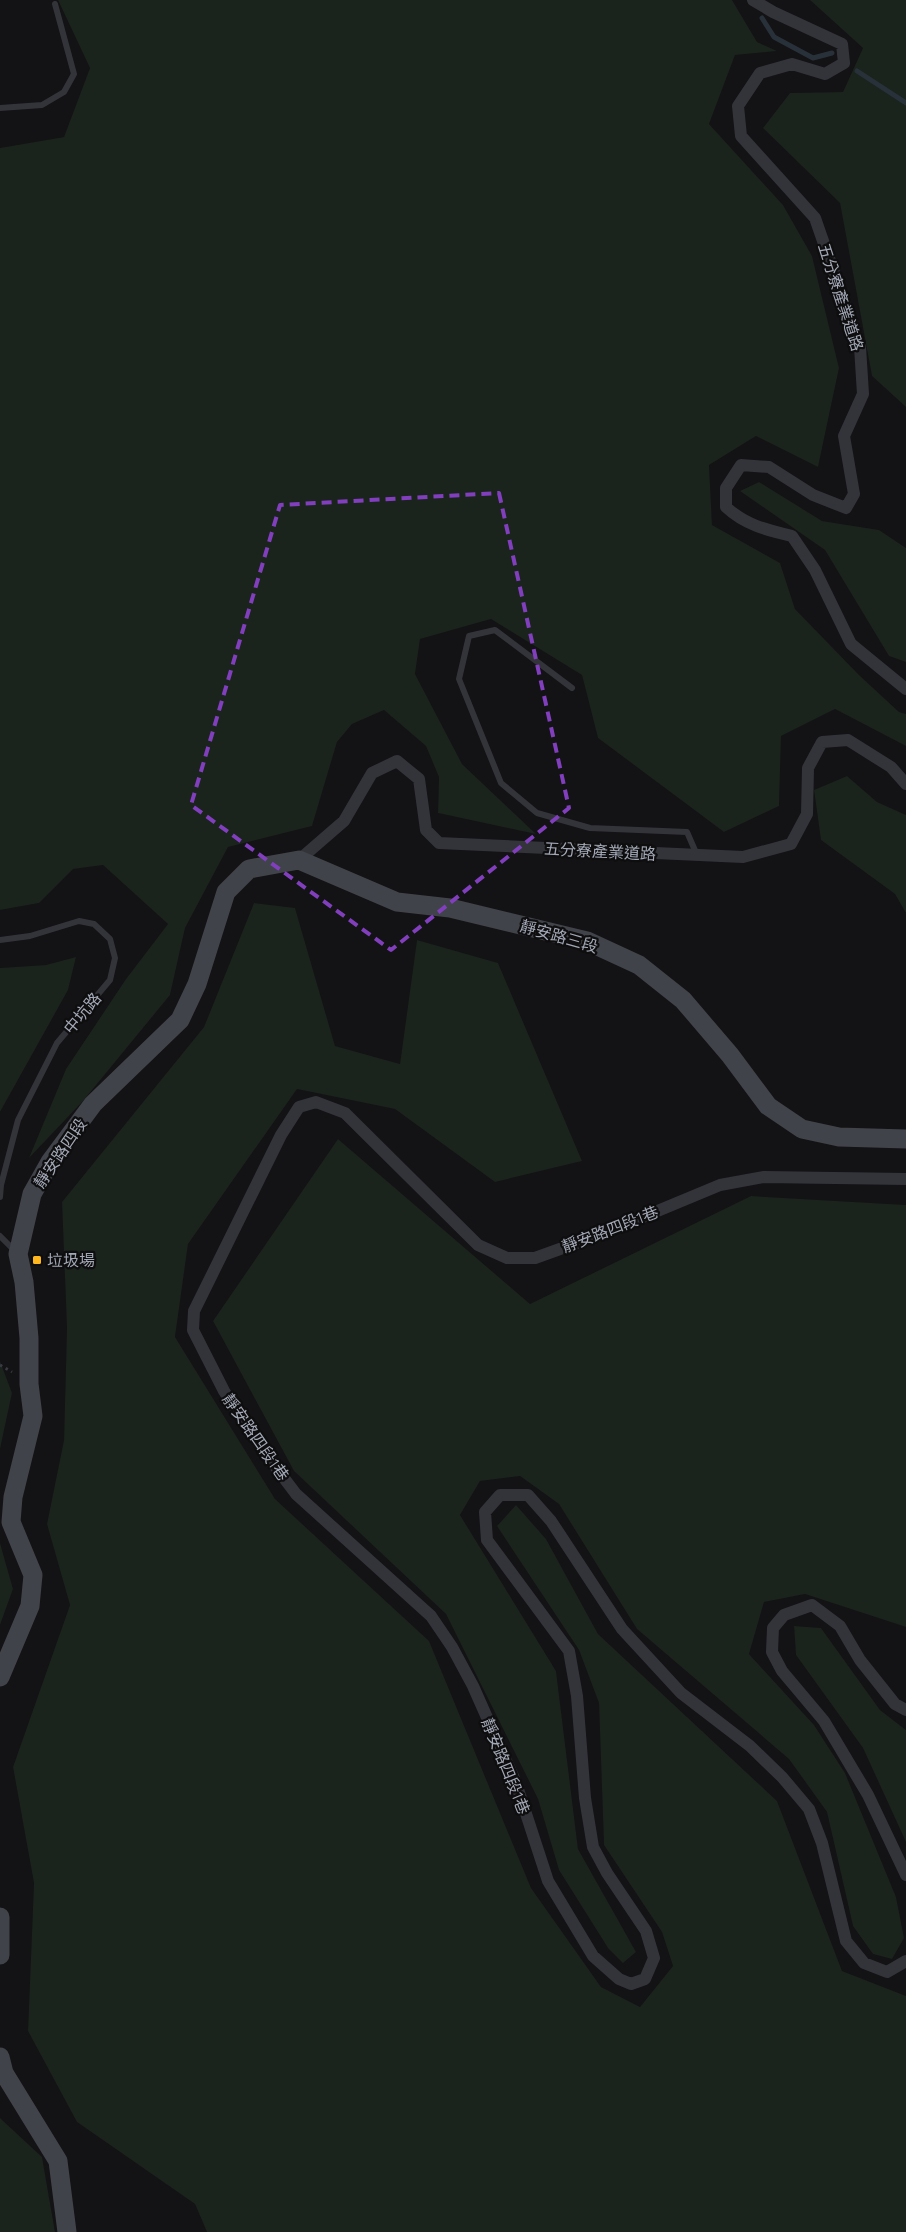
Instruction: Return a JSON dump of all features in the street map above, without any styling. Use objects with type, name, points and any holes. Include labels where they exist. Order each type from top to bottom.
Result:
[{"type":"main road","name":"靜安路三段","points":[[299,860],[396,902],[450,908],[587,941],[639,965],[682,1000],[730,1055],[768,1106],[802,1129],[839,1137],[906,1139]]},
{"type":"main road","name":"靜安路四段","points":[[0,1677],[30,1606],[33,1575],[11,1522],[13,1497],[33,1416],[29,1384],[29,1338],[24,1282],[18,1254],[32,1194],[50,1162],[93,1104],[180,1020],[197,984],[226,892],[249,869],[299,860]]},
{"type":"main road","points":[[0,1917],[0,1955]]},
{"type":"main road","points":[[0,2058],[4,2073],[58,2161],[67,2232]]},
{"type":"street","name":"五分寮產業道路","points":[[753,0],[842,44],[844,63],[825,74],[792,64],[760,73],[738,106],[741,136],[815,218],[860,347],[863,394],[844,436],[854,494],[846,508],[813,495],[770,467],[741,465],[726,488],[726,507],[738,518],[746,522],[762,529],[792,536],[815,570],[851,644],[906,689]]},
{"type":"street","name":"五分寮產業道路","points":[[299,860],[344,821],[372,773],[397,761],[418,779],[426,830],[439,843],[697,856],[743,857],[791,844],[807,814],[808,768],[822,742],[848,740],[891,767],[906,784]]},
{"type":"street","name":"靜安路四段1巷","points":[[906,1179],[764,1177],[743,1179],[720,1184],[607,1232],[535,1258],[507,1258],[478,1245],[345,1113],[316,1102],[299,1107],[281,1135],[211,1272],[194,1311],[193,1330],[224,1391],[265,1454],[296,1494],[431,1616],[452,1647],[473,1686],[516,1783],[548,1881],[593,1956],[619,1979],[631,1984],[645,1979],[654,1958],[646,1931],[592,1847],[585,1798],[577,1696],[569,1652],[487,1540],[485,1512],[500,1495],[528,1495],[551,1521],[622,1629],[681,1693],[750,1746],[782,1777],[809,1809],[822,1843],[846,1941],[864,1963],[887,1972],[906,1961]]},
{"type":"street","points":[[906,1710],[895,1704],[860,1660],[840,1626],[812,1605],[784,1615],[773,1628],[772,1652],[782,1671],[824,1721],[868,1795],[906,1875]]},
{"type":"lane","points":[[0,108],[42,105],[64,92],[74,74],[55,4]]},
{"type":"lane","points":[[572,688],[495,630],[469,636],[459,679],[501,783],[537,813],[590,828],[687,832],[697,856]]},
{"type":"lane","name":"中坑路","points":[[0,940],[30,936],[79,921],[94,924],[110,939],[114,958],[110,980],[57,1043],[18,1120],[1,1185],[0,1197]]},
{"type":"lane","points":[[0,1236],[18,1254]]},
{"type":"highlighted area","points":[[499,493],[569,808],[391,950],[191,805],[280,505]]},
{"type":"shaded area","points":[[58,0],[732,0],[757,42],[777,51],[735,55],[709,124],[783,205],[812,256],[839,368],[818,467],[756,436],[709,465],[712,525],[780,563],[795,609],[859,675],[899,712],[906,714],[906,746],[835,709],[781,736],[779,806],[724,832],[598,738],[582,675],[491,619],[420,639],[415,674],[462,764],[536,834],[438,813],[439,777],[426,746],[384,710],[352,724],[337,742],[312,826],[228,847],[185,928],[170,995],[83,1101],[29,1158],[66,1069],[126,979],[168,924],[103,865],[73,869],[39,903],[0,910],[0,148],[64,137],[90,68]]},
{"type":"shaded area","points":[[810,0],[906,0],[906,407],[872,376],[840,203],[763,128],[790,93],[843,92],[863,48]]},
{"type":"shaded area","points":[[759,482],[822,521],[879,530],[906,548],[906,662],[889,656],[825,550],[740,491]]},
{"type":"shaded area","points":[[847,776],[877,802],[906,815],[906,913],[895,894],[821,840],[814,790]]},
{"type":"shaded area","points":[[254,903],[295,908],[335,1046],[400,1064],[417,940],[498,963],[582,1161],[495,1182],[395,1109],[297,1089],[188,1244],[175,1337],[275,1499],[429,1641],[531,1888],[601,1987],[640,2007],[673,1966],[662,1932],[604,1845],[599,1703],[579,1650],[497,1526],[516,1505],[546,1539],[598,1634],[777,1801],[842,1971],[906,1996],[906,2232],[207,2232],[195,2204],[77,2122],[28,2031],[34,1883],[13,1767],[70,1605],[47,1524],[64,1440],[67,1328],[62,1202],[204,1027]]},
{"type":"shaded area","points":[[76,957],[68,990],[0,1112],[0,968],[46,965]]},
{"type":"shaded area","points":[[338,1139],[530,1304],[751,1196],[906,1205],[906,1627],[805,1594],[764,1602],[749,1654],[814,1725],[845,1773],[896,1897],[904,1938],[892,1959],[873,1954],[853,1926],[827,1812],[789,1759],[637,1629],[559,1504],[520,1476],[480,1481],[460,1515],[556,1671],[578,1849],[636,1952],[623,1963],[608,1948],[559,1870],[538,1799],[446,1614],[294,1471],[213,1321]]},
{"type":"shaded area","points":[[0,1361],[12,1393],[0,1449]]},
{"type":"shaded area","points":[[0,1543],[13,1589],[0,1625]]},
{"type":"shaded area","points":[[794,1626],[821,1628],[880,1710],[906,1730],[906,1842],[863,1748],[796,1655]]},
{"type":"shaded area","points":[[0,2118],[42,2157],[55,2232],[0,2232]]},
{"type":"waterway","points":[[762,18],[774,37],[813,58],[832,53]]},
{"type":"waterway","points":[[857,71],[906,103]]},
{"type":"place","name":"垃圾場","points":[[37,1260]]}]
